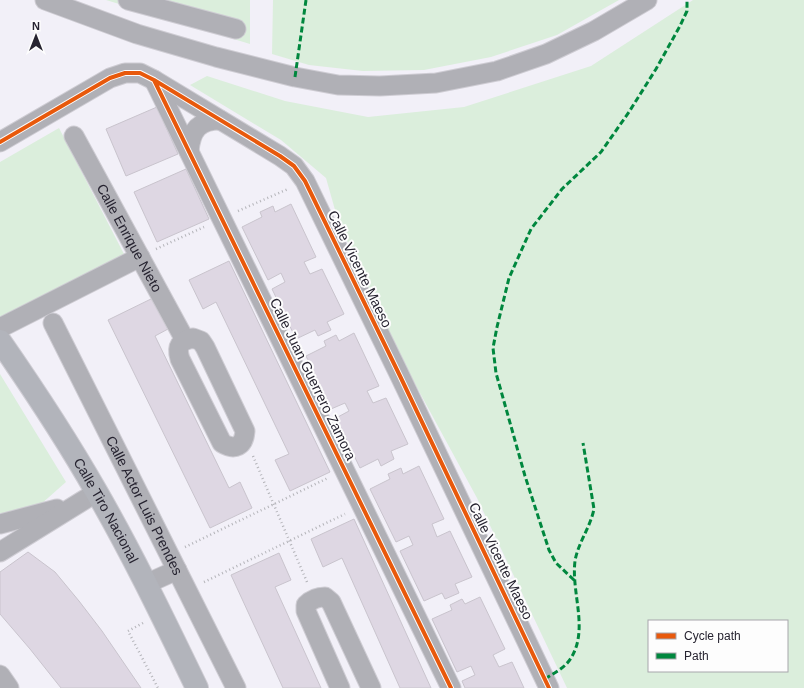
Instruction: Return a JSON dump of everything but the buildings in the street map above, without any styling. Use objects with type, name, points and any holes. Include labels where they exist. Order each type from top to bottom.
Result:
[{"type":"main road","name":"Calle Tiro Nacional","points":[[0,341],[27,380],[96,492],[146,584],[197,688]]},
{"type":"street","points":[[45,0],[115,26],[216,57],[295,77],[338,85],[380,86],[436,83],[497,71],[546,54],[594,31],[647,0]]},
{"type":"street","points":[[115,26],[128,0],[236,29]]},
{"type":"street","name":"Calle Vicente Maeso","points":[[0,142],[110,78],[125,73],[140,73],[280,156],[294,166],[305,181],[404,383],[549,688]]},
{"type":"street","name":"Calle Juan Guerrero Zamora","points":[[154,80],[451,688]]},
{"type":"street","points":[[189,151],[190,141],[194,131],[201,124],[210,120],[220,120]]},
{"type":"street","name":"Calle Enrique Nieto","points":[[74,136],[185,340]]},
{"type":"street","points":[[0,328],[140,257]]},
{"type":"street","name":"Calle Actor Luis Prendes","points":[[53,323],[236,688]]},
{"type":"street","points":[[193,338],[201,340],[245,431],[244,438],[241,444],[235,447],[228,447],[222,443],[180,359],[178,352],[180,345],[185,340],[193,338]]},
{"type":"street","points":[[0,552],[96,492]]},
{"type":"street","points":[[0,524],[78,503]]},
{"type":"street","points":[[146,584],[173,562]]},
{"type":"street","points":[[340,688],[306,611],[306,605],[314,599],[325,597],[331,602],[370,688]]},
{"type":"street","points":[[0,675],[9,688]]},
{"type":"path","points":[[244,438],[314,599]]},
{"type":"path","points":[[173,562],[273,504],[345,470]]},
{"type":"path","points":[[187,591],[362,506]]},
{"type":"path","points":[[158,688],[128,631],[161,614]]},
{"type":"green space","points":[[106,0],[250,0],[250,44]]},
{"type":"green space","points":[[273,0],[619,0],[557,35],[491,57],[424,70],[363,71],[309,65],[272,54]]},
{"type":"green space","points":[[693,0],[804,0],[804,688],[567,688],[477,498],[383,325],[337,217],[326,178],[281,140],[190,85],[207,76],[285,101],[368,117],[464,107],[591,66]]},
{"type":"green space","points":[[59,128],[125,256],[0,321],[0,162]]},
{"type":"green space","points":[[0,374],[66,482],[31,513],[0,513]]},
{"type":"marked path","points":[[295,77],[306,0]]},
{"type":"marked path","points":[[574,580],[556,563],[549,550],[525,476],[496,373],[493,348],[497,327],[509,278],[531,229],[562,189],[601,152],[629,112],[656,69],[680,26],[687,11],[687,0]]},
{"type":"marked path","points":[[545,679],[569,662],[576,647],[579,635],[574,573],[575,561],[594,509],[583,443]]},
{"type":"cycle path","points":[[0,142],[110,78],[125,73],[140,73],[280,156],[294,166],[305,181],[549,688]]},
{"type":"cycle path","points":[[154,80],[451,688]]}]
